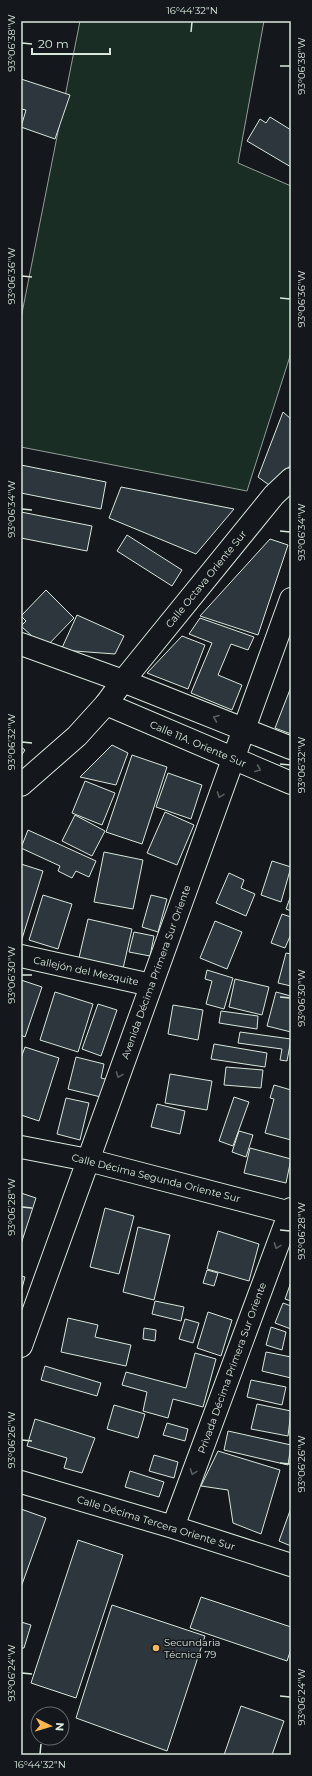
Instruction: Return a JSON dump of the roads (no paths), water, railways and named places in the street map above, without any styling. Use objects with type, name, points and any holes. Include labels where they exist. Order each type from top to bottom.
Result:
[{"type":"street","name":"Calle Octava Oriente Sur","points":[[21,785],[77,736],[106,704],[274,494],[291,479]]},
{"type":"street","name":"Avenida Décima Primera Sur Oriente","points":[[21,1346],[291,599]]},
{"type":"street","points":[[21,644],[123,681],[291,748]]},
{"type":"street","name":"Calle 11A. Oriente Sur","points":[[106,704],[291,783]]},
{"type":"street","name":"Callejón del Mezquite","points":[[21,956],[151,985]]},
{"type":"street","name":"Calle Décima Segunda Oriente Sur","points":[[21,1147],[88,1160],[291,1211]]},
{"type":"street","name":"Privada Décima Primera Sur Oriente","points":[[173,1527],[291,1211]]},
{"type":"street","name":"Calle Décima Tercera Oriente Sur","points":[[21,1482],[173,1527],[291,1565]]},
{"type":"place","name":"Secundaria Técnica 79","points":[[156,1648]]}]
